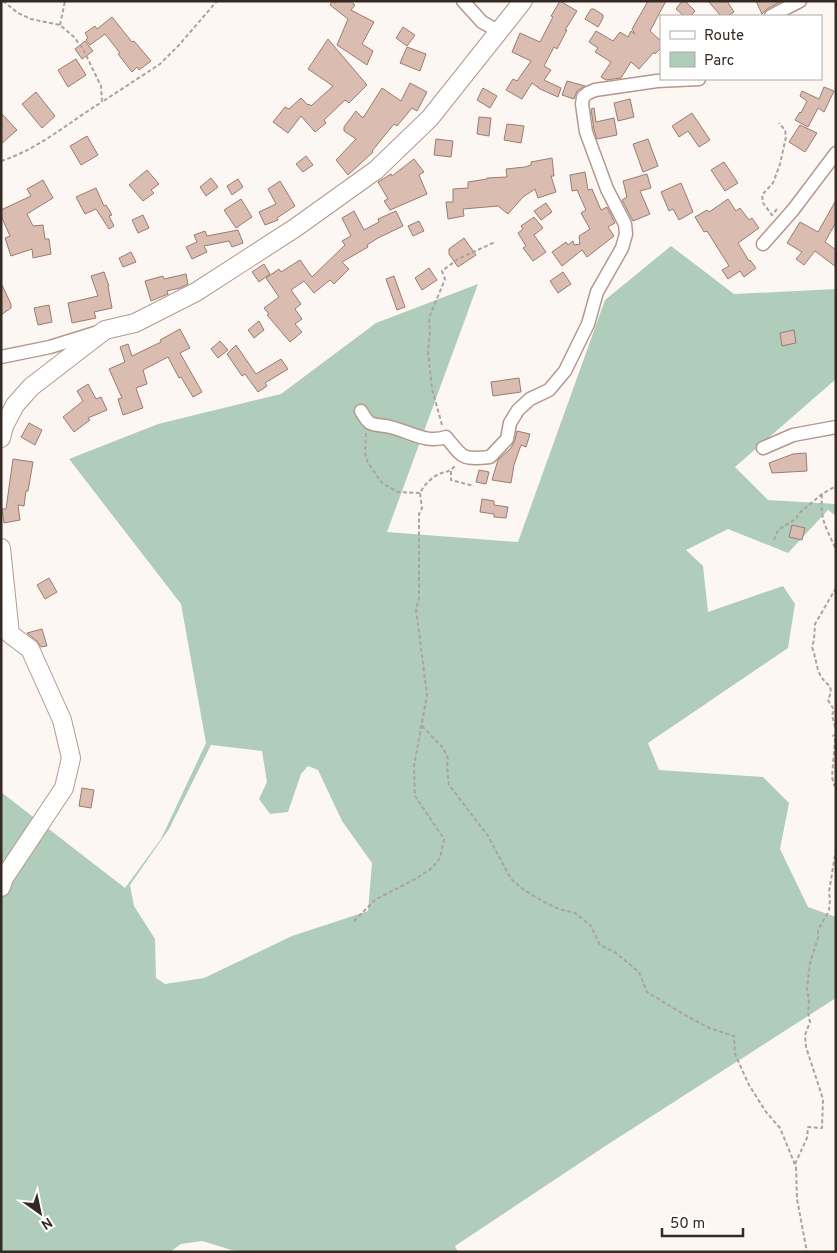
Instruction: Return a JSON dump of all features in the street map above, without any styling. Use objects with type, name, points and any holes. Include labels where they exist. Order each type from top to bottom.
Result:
[{"type":"main road","points":[[1,438],[4,426],[15,405],[31,387],[105,330],[135,323],[196,292],[295,228],[376,170],[430,118],[523,1]]},
{"type":"main road","points":[[1,548],[10,634],[30,650],[62,720],[70,758],[64,788],[4,878],[1,887]]},
{"type":"street","points":[[463,1],[482,22],[500,32]]},
{"type":"street","points":[[773,15],[800,1]]},
{"type":"street","points":[[364,416],[372,424],[389,427],[408,434],[438,440],[446,437],[462,457],[472,459],[490,457],[507,439],[510,423],[518,410],[530,399],[549,390],[565,371],[588,324],[597,292],[622,248],[626,234],[624,224],[607,189],[586,132],[582,104],[583,98],[594,90],[678,80]]},
{"type":"street","points":[[763,244],[793,210],[836,153]]},
{"type":"street","points":[[1,357],[50,347],[105,330]]},
{"type":"street","points":[[763,448],[793,436],[836,427]]},
{"type":"path","points":[[3,1],[18,13],[30,19],[60,25],[74,37],[83,49],[101,86],[102,102]]},
{"type":"path","points":[[60,25],[65,1]]},
{"type":"path","points":[[1,161],[18,156],[36,146],[160,64],[179,46],[217,1]]},
{"type":"path","points":[[779,123],[785,130],[786,138],[773,183],[762,195],[763,203],[772,215],[776,210],[785,206],[793,210]]},
{"type":"path","points":[[446,437],[432,389],[428,351],[429,318],[445,279],[442,271],[458,259],[495,242]]},
{"type":"path","points":[[364,416],[365,453],[374,473],[382,483],[398,492],[420,493]]},
{"type":"path","points":[[354,921],[375,900],[417,878],[432,868],[440,858],[444,839],[415,796],[414,766],[427,695],[416,609],[419,599],[419,514],[422,508],[420,493],[424,485],[435,476],[451,471],[462,457]]},
{"type":"path","points":[[451,471],[451,480],[474,486]]},
{"type":"path","points":[[774,540],[778,530],[797,518],[798,514],[822,494],[836,486]]},
{"type":"path","points":[[822,494],[820,513],[836,550]]},
{"type":"path","points":[[836,588],[815,624],[812,647],[817,659],[818,674],[830,686],[828,700],[834,710],[832,715],[836,732],[834,736],[832,776],[836,787]]},
{"type":"path","points":[[422,726],[443,748],[448,758],[449,785],[488,836],[511,879],[524,890],[546,903],[575,913],[585,921],[591,926],[600,946],[616,953],[639,972],[647,992],[709,1028],[734,1036],[735,1054],[746,1078],[766,1112],[780,1128],[796,1167]]},
{"type":"path","points":[[807,1252],[797,1199],[796,1167],[794,1167],[807,1138],[808,1126],[822,1128],[822,1098],[806,1047],[805,1035],[810,1022],[807,988],[810,963],[818,938],[818,930],[829,911],[829,892],[836,849]]},
{"type":"green space","points":[[671,246],[734,294],[836,289],[836,379],[735,467],[768,500],[836,504],[836,516],[828,510],[788,553],[728,529],[686,550],[703,566],[708,612],[783,586],[795,604],[788,648],[648,743],[659,770],[763,777],[789,803],[780,849],[808,907],[836,917],[836,998],[610,1143],[455,1246],[458,1252],[238,1252],[202,1241],[181,1244],[170,1252],[1,1252],[1,792],[125,888],[161,839],[206,743],[181,604],[69,459],[158,424],[281,394],[376,323],[478,284],[387,532],[518,542],[605,300]],"holes":[[[211,745],[262,751],[267,782],[259,799],[270,814],[288,812],[301,774],[308,766],[318,770],[342,821],[372,863],[368,911],[292,936],[204,978],[165,984],[156,978],[155,939],[134,906],[130,885],[169,829]]]},
{"type":"building","points":[[332,1],[336,3],[337,1],[350,1],[355,5],[351,10],[374,22],[362,44],[373,51],[367,65],[337,45],[348,19],[330,5]]},
{"type":"building","points":[[560,1],[577,11],[565,30],[567,30],[557,49],[554,47],[544,66],[551,70],[544,80],[561,88],[558,97],[532,83],[522,99],[506,90],[513,79],[517,81],[531,61],[512,52],[520,33],[540,42],[553,17],[551,16]]},
{"type":"building","points":[[648,1],[666,1],[650,31],[660,40],[660,49],[655,54],[654,52],[639,69],[631,62],[621,78],[606,80],[601,77],[611,62],[595,52],[598,48],[589,42],[596,31],[613,41],[620,32],[628,37],[631,31],[635,34],[632,29]]},
{"type":"building","points":[[682,1],[685,1],[695,11],[692,15],[683,15],[676,9]]},
{"type":"building","points":[[708,1],[727,1],[734,12],[730,15],[720,15]]},
{"type":"building","points":[[756,1],[782,1],[762,14]]},
{"type":"building","points":[[591,9],[603,15],[598,27],[585,19]]},
{"type":"building","points":[[112,17],[132,42],[134,41],[151,61],[139,70],[137,67],[132,72],[105,34],[90,45],[86,40],[88,38],[85,33],[95,26],[97,29]]},
{"type":"building","points":[[403,27],[415,35],[407,46],[396,38]]},
{"type":"building","points":[[328,39],[367,85],[349,103],[345,100],[324,120],[326,123],[315,132],[301,116],[288,133],[273,122],[285,107],[289,109],[301,98],[311,106],[333,86],[308,69]]},
{"type":"building","points":[[85,41],[93,51],[82,59],[75,49]]},
{"type":"building","points":[[407,47],[426,54],[420,71],[400,63]]},
{"type":"building","points":[[76,59],[86,75],[68,87],[58,70]]},
{"type":"building","points":[[567,81],[585,86],[577,91],[574,99],[562,95]]},
{"type":"building","points":[[410,83],[427,92],[417,111],[412,108],[397,126],[394,124],[373,152],[348,175],[336,160],[356,139],[344,131],[344,127],[356,111],[363,118],[382,88],[401,101]]},
{"type":"building","points":[[824,87],[834,91],[824,112],[818,108],[808,127],[795,120],[807,101],[800,96],[802,91],[819,99]]},
{"type":"building","points":[[483,88],[497,96],[490,108],[477,100]]},
{"type":"building","points":[[36,92],[55,116],[42,128],[22,104]]},
{"type":"building","points":[[630,99],[634,117],[618,121],[614,103]]},
{"type":"building","points":[[594,108],[596,122],[614,118],[617,135],[597,139],[591,109]]},
{"type":"building","points":[[1,113],[17,130],[1,144]]},
{"type":"building","points":[[692,113],[710,140],[699,147],[688,131],[679,137],[672,126]]},
{"type":"building","points":[[479,117],[491,118],[489,136],[477,134]]},
{"type":"building","points":[[507,124],[524,126],[521,143],[504,140]]},
{"type":"building","points":[[800,125],[817,133],[805,152],[789,142]]},
{"type":"building","points":[[87,136],[98,155],[81,165],[70,146]]},
{"type":"building","points":[[436,139],[453,141],[451,157],[434,155]]},
{"type":"building","points":[[648,139],[658,166],[643,172],[633,144]]},
{"type":"building","points":[[306,156],[313,165],[303,172],[296,164]]},
{"type":"building","points":[[552,158],[554,176],[551,176],[556,192],[538,198],[535,189],[523,197],[508,214],[498,206],[463,209],[464,216],[448,219],[446,202],[453,202],[453,189],[468,188],[468,182],[487,178],[507,177],[506,169],[525,167],[531,165],[531,162]]},
{"type":"building","points":[[414,159],[424,172],[419,175],[427,194],[390,210],[384,201],[388,199],[378,182],[391,174],[392,176]]},
{"type":"building","points":[[724,162],[738,183],[725,191],[711,170]]},
{"type":"building","points":[[147,170],[159,184],[151,190],[154,193],[143,201],[129,185]]},
{"type":"building","points":[[585,172],[588,190],[592,189],[601,210],[607,207],[615,223],[608,227],[614,236],[587,257],[582,250],[562,266],[552,252],[566,242],[568,245],[573,241],[574,245],[580,244],[579,236],[590,229],[581,213],[586,210],[577,190],[572,191],[570,175]]},
{"type":"building","points":[[647,174],[651,188],[640,191],[650,214],[633,221],[622,200],[627,197],[623,181]]},
{"type":"building","points":[[211,178],[218,187],[206,196],[200,187]]},
{"type":"building","points":[[238,179],[243,187],[232,195],[227,186]]},
{"type":"building","points":[[43,180],[53,198],[27,214],[33,226],[43,225],[45,239],[49,239],[51,254],[33,258],[32,249],[11,256],[5,238],[10,236],[1,216],[1,210],[31,196],[27,189]]},
{"type":"building","points":[[280,181],[295,206],[277,218],[278,220],[265,225],[259,212],[276,204],[268,189]]},
{"type":"building","points":[[681,183],[693,212],[679,220],[673,209],[669,211],[661,192]]},
{"type":"building","points":[[96,188],[104,206],[106,205],[112,215],[109,216],[114,226],[109,229],[96,209],[85,214],[76,197]]},
{"type":"building","points":[[241,199],[252,217],[236,228],[224,210]]},
{"type":"building","points":[[728,199],[736,211],[740,208],[749,220],[752,218],[759,228],[738,243],[749,261],[756,268],[744,277],[740,271],[728,279],[722,270],[729,266],[707,231],[704,232],[695,217],[707,210],[709,212]]},
{"type":"building","points":[[836,200],[836,222],[825,242],[836,250],[836,267],[815,251],[804,265],[796,259],[802,252],[787,243],[800,222],[818,232]]},
{"type":"building","points":[[546,203],[552,212],[541,220],[534,211]]},
{"type":"building","points":[[354,211],[364,230],[379,222],[378,219],[396,211],[403,226],[378,238],[367,245],[368,247],[342,262],[349,269],[334,284],[330,280],[314,293],[304,281],[291,290],[301,304],[295,309],[302,319],[295,324],[302,332],[290,342],[267,315],[269,314],[264,308],[279,297],[266,278],[279,269],[281,272],[300,260],[312,277],[345,245],[342,241],[351,236],[342,218]]},
{"type":"building","points":[[143,215],[149,228],[138,233],[132,220]]},
{"type":"building","points":[[534,217],[543,228],[534,235],[546,252],[533,261],[523,248],[526,246],[518,233],[523,229],[521,226]]},
{"type":"building","points":[[419,221],[424,231],[413,236],[408,226]]},
{"type":"building","points":[[238,230],[243,243],[232,247],[229,241],[204,246],[207,252],[192,259],[186,247],[197,242],[194,235],[205,231],[207,236]]},
{"type":"building","points":[[464,238],[476,255],[458,267],[449,254],[449,249]]},
{"type":"building","points":[[131,252],[136,262],[123,267],[119,258]]},
{"type":"building","points":[[264,264],[270,274],[259,282],[252,272]]},
{"type":"building","points":[[429,268],[437,280],[422,290],[415,278]]},
{"type":"building","points":[[104,272],[109,286],[112,308],[94,312],[96,318],[72,323],[68,303],[98,296],[91,276]]},
{"type":"building","points":[[563,272],[571,284],[558,293],[550,281]]},
{"type":"building","points":[[186,274],[188,284],[167,291],[168,294],[151,301],[145,281],[163,276],[164,279]]},
{"type":"building","points":[[394,276],[405,307],[397,310],[386,279]]},
{"type":"building","points":[[1,283],[11,308],[1,315]]},
{"type":"building","points":[[49,305],[52,322],[38,325],[34,308]]},
{"type":"building","points":[[259,321],[264,330],[254,338],[248,330]]},
{"type":"building","points":[[180,329],[190,348],[180,353],[202,392],[193,397],[181,377],[179,378],[168,357],[143,370],[147,384],[136,388],[143,408],[123,415],[118,399],[122,398],[109,369],[125,362],[120,347],[128,344],[132,356],[161,342],[160,340]]},
{"type":"building","points":[[794,330],[796,343],[782,346],[780,333]]},
{"type":"building","points":[[220,341],[228,350],[218,358],[211,349]]},
{"type":"building","points":[[236,345],[256,374],[281,359],[288,369],[265,383],[267,386],[258,392],[245,374],[242,376],[227,354]]},
{"type":"building","points":[[519,378],[521,392],[493,396],[491,382]]},
{"type":"building","points":[[88,384],[96,399],[101,397],[107,410],[88,418],[90,420],[74,432],[63,417],[83,401],[77,391]]},
{"type":"building","points":[[29,423],[42,430],[35,445],[21,437]]},
{"type":"building","points":[[517,431],[530,434],[526,447],[521,445],[514,465],[511,483],[492,480],[498,460],[511,448]]},
{"type":"building","points":[[806,453],[807,471],[772,473],[769,463],[793,454]]},
{"type":"building","points":[[13,459],[33,462],[24,506],[18,505],[20,520],[4,523],[2,509],[6,509]]},
{"type":"building","points":[[479,470],[489,472],[486,484],[476,482]]},
{"type":"building","points":[[482,499],[494,501],[494,505],[508,507],[506,518],[494,517],[494,514],[480,512]]},
{"type":"building","points":[[792,525],[805,528],[802,540],[789,537]]},
{"type":"building","points":[[49,578],[57,592],[45,599],[37,585]]},
{"type":"building","points":[[42,629],[47,646],[41,647],[27,633]]},
{"type":"building","points":[[82,788],[94,790],[91,808],[79,806]]}]
